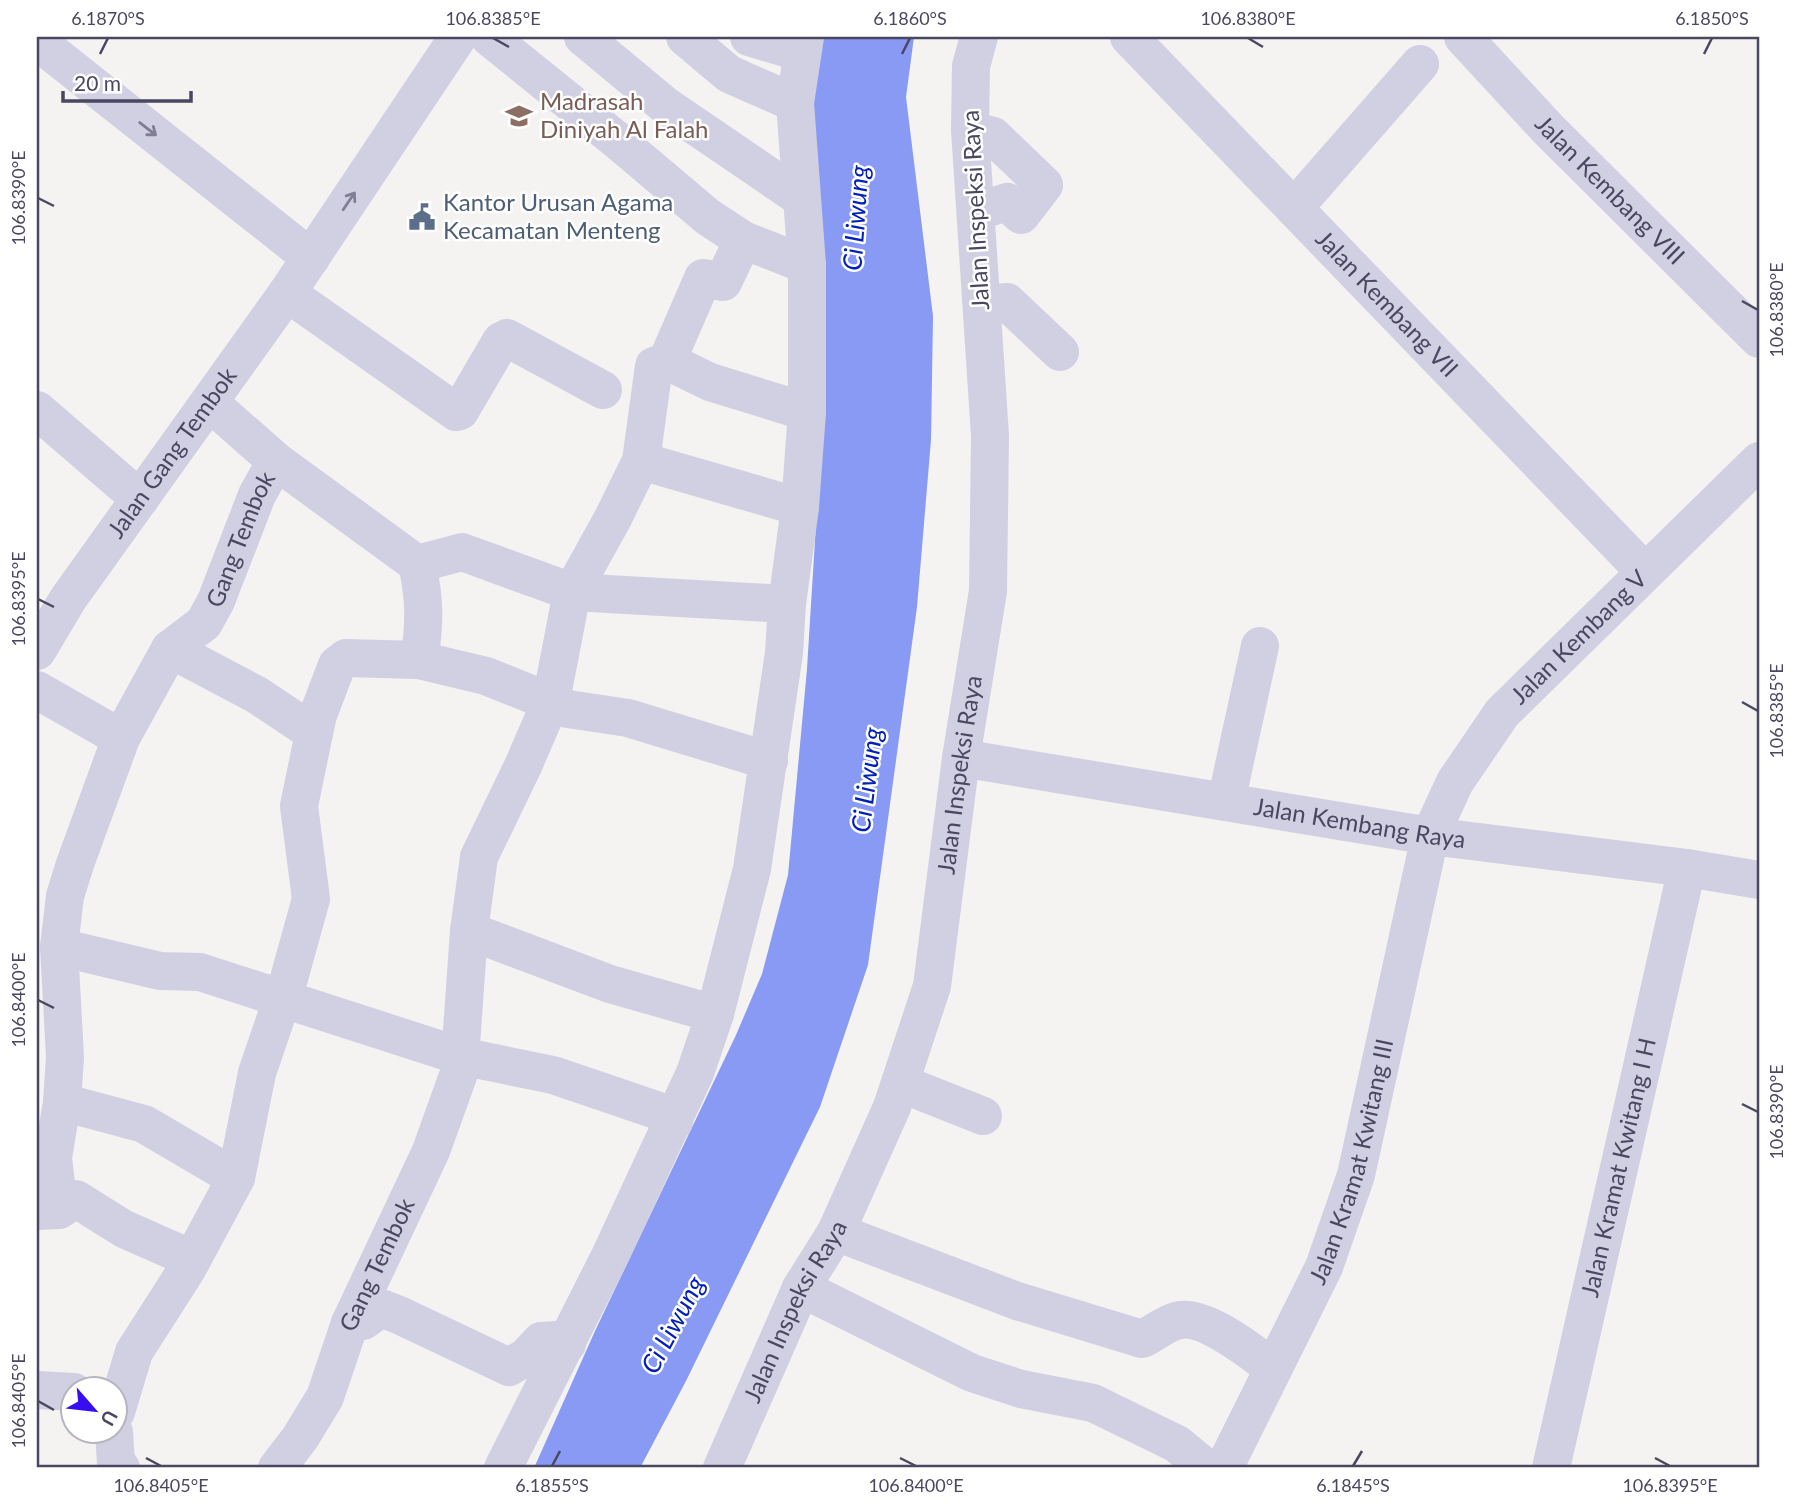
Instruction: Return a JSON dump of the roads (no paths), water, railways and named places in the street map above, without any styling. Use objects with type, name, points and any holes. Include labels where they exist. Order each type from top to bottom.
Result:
[{"type":"street","name":"Jalan Gang Tembok","points":[[37,652],[68,599],[287,293],[457,37]]},
{"type":"street","points":[[489,37],[708,217],[743,240],[807,265]]},
{"type":"street","points":[[583,37],[666,106],[802,198]]},
{"type":"street","points":[[685,37],[729,74],[795,103]]},
{"type":"street","points":[[503,1468],[674,1122],[695,1073],[715,1014],[752,869],[784,653],[787,604],[800,507],[807,412],[807,265],[795,103],[804,45],[749,37]]},
{"type":"street","name":"Jalan Inspeksi Raya","points":[[722,1468],[801,1289],[836,1232],[892,1107],[932,986],[961,758],[988,591],[990,436],[970,130],[971,66],[979,37]]},
{"type":"street","name":"Jalan Kembang VII","points":[[1129,37],[1645,572]]},
{"type":"street","name":"Jalan Kembang VIII","points":[[1463,37],[1548,129],[1759,339]]},
{"type":"street","points":[[37,41],[311,258]]},
{"type":"street","points":[[1294,208],[1420,64]]},
{"type":"street","points":[[970,130],[993,136],[1044,186],[1021,215],[1007,202],[976,212]]},
{"type":"street","name":"Gang Tembok","points":[[277,1468],[300,1438],[325,1397],[350,1323],[431,1151],[459,1073],[469,931],[479,857],[551,702],[572,592],[614,518],[641,461],[654,366],[667,361],[702,278],[723,282],[743,240]]},
{"type":"street","points":[[287,293],[456,412],[460,411],[501,341],[507,338],[603,390]]},
{"type":"street","points":[[982,304],[1007,302],[1060,352]]},
{"type":"street","points":[[667,361],[710,382],[807,412]]},
{"type":"street","points":[[210,403],[276,461]]},
{"type":"street","points":[[37,410],[140,499]]},
{"type":"street","name":"Gang Tembok","points":[[192,1259],[124,1229],[76,1199],[48,1211],[65,1057],[52,966],[65,896],[75,864],[121,738],[170,649],[204,622],[216,601],[257,495],[276,461],[417,565]]},
{"type":"street","points":[[641,461],[800,507]]},
{"type":"street","name":"Jalan Kembang V","points":[[1430,836],[1455,782],[1502,713],[1759,461]]},
{"type":"street","points":[[419,660],[424,595],[417,565],[463,552],[572,592],[787,604]]},
{"type":"street","points":[[1226,802],[1260,646]]},
{"type":"street","points":[[170,649],[257,695],[314,733]]},
{"type":"street","points":[[126,1376],[134,1352],[192,1259],[236,1178],[257,1073],[310,899],[299,806],[318,715],[337,664],[346,658],[359,657],[419,660],[486,676],[568,709],[628,718],[769,761]]},
{"type":"street","points":[[37,690],[121,738]]},
{"type":"street","name":"Jalan Kembang Raya","points":[[961,758],[1430,836],[1687,868],[1759,880]]},
{"type":"street","name":"Jalan Kramat Kwitang III","points":[[1224,1468],[1324,1266],[1356,1175],[1430,836]]},
{"type":"street","name":"Jalan Kramat Kwitang I H","points":[[1550,1468],[1687,868]]},
{"type":"street","points":[[469,931],[610,984],[715,1014]]},
{"type":"street","points":[[52,966],[200,972],[460,1056],[553,1075],[656,1110],[674,1122]]},
{"type":"street","points":[[900,1083],[983,1115]]},
{"type":"street","points":[[61,1102],[144,1124],[236,1178]]},
{"type":"street","points":[[836,1232],[1017,1301],[1142,1339],[1173,1321],[1181,1320],[1219,1329],[1273,1368]]},
{"type":"street","points":[[801,1289],[972,1373],[1021,1389],[1093,1403],[1177,1444],[1206,1468]]},
{"type":"street","points":[[350,1323],[363,1321],[381,1308],[509,1367],[526,1357],[541,1341],[557,1340],[566,1343]]},
{"type":"street","points":[[37,1390],[60,1391]]},
{"type":"street","points":[[116,1446],[116,1463],[121,1468]]},
{"type":"water","name":"Ci Liwung","points":[[817,37],[914,37],[906,97],[933,316],[931,440],[917,607],[868,965],[820,1107],[686,1381],[640,1468],[534,1468],[595,1331],[736,1035],[762,974],[788,875],[807,669],[825,379],[808,135]]},
{"type":"place","name":"Madrasah Diniyah Al Falah","points":[[519,116]]},
{"type":"place","name":"Kantor Urusan Agama Kecamatan Menteng","points":[[422,217]]}]
